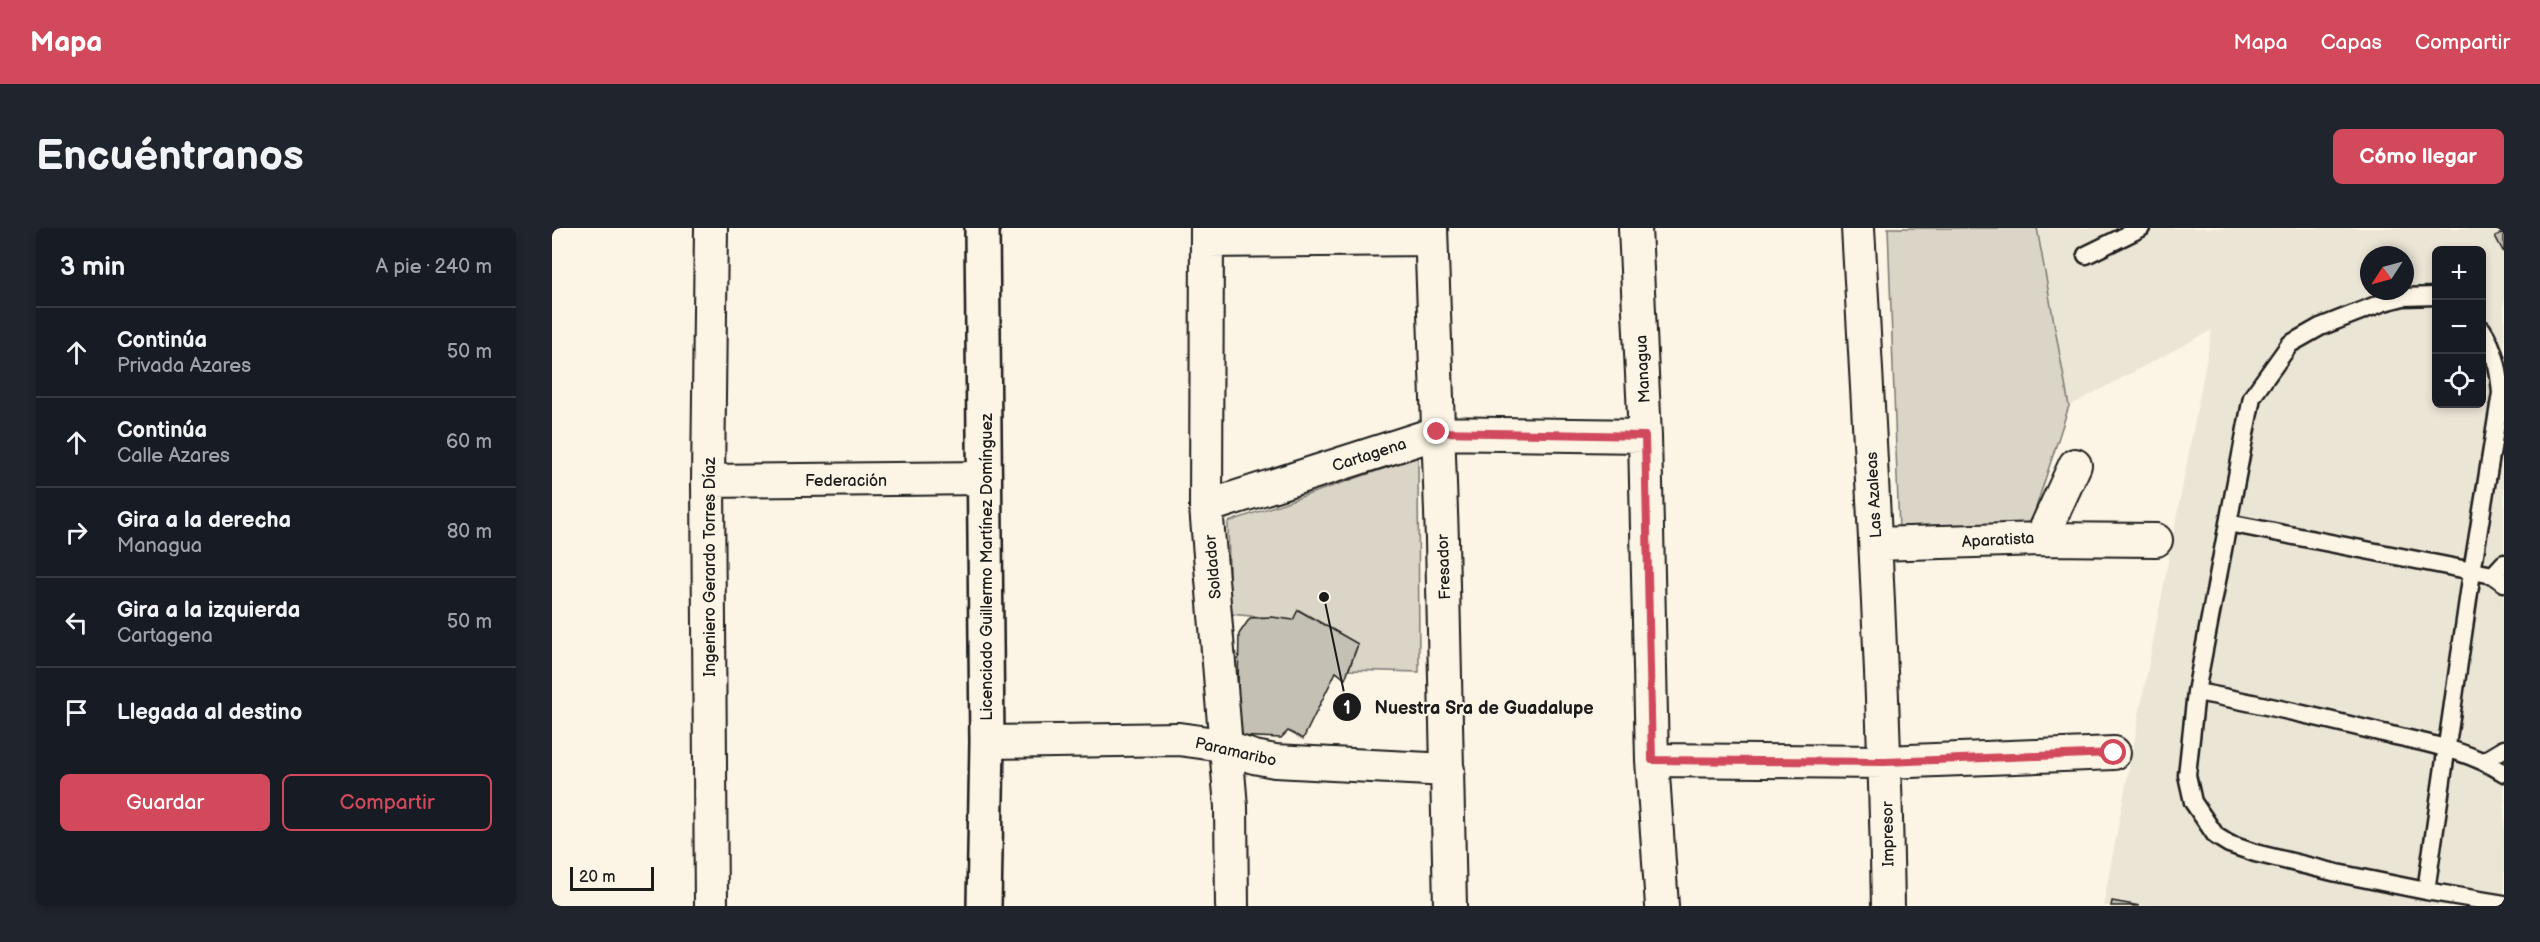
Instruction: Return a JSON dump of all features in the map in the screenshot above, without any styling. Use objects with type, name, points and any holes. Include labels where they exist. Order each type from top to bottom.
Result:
[{"type":"street","name":"Ingeniero Gerardo Torres Díaz","points":[[711,228],[708,481],[711,906]]},
{"type":"street","name":"Licenciado Guillermo Martínez Domínguez","points":[[982,228],[987,742],[984,906]]},
{"type":"street","name":"Managua","points":[[1635,228],[1645,436],[1652,760],[1659,829],[1662,906]]},
{"type":"street","name":"Las Azaleas","points":[[1858,228],[1876,544],[1885,762]]},
{"type":"street","points":[[1207,234],[1431,233]]},
{"type":"street","name":"Fresador","points":[[1431,233],[1448,770],[1450,906]]},
{"type":"street","name":"Soldador","points":[[1207,234],[1206,507],[1221,662],[1225,748],[1231,807],[1232,906]]},
{"type":"street","name":"Cartagena","points":[[1206,507],[1437,432],[1645,436]]},
{"type":"street","name":"Aparatista","points":[[1876,544],[2041,539],[2075,465]]},
{"type":"street","name":"Federación","points":[[708,481],[985,478]]},
{"type":"street","points":[[2041,539],[2156,540]]},
{"type":"street","name":"Paramaribo","points":[[987,742],[1179,739],[1275,761],[1448,770]]},
{"type":"street","points":[[1652,760],[1885,762],[2114,753]]},
{"type":"street","name":"Impresor","points":[[1885,762],[1888,906]]},
{"type":"lane","points":[[2086,255],[2140,228]]},
{"type":"lane","points":[[2432,296],[2403,297],[2384,302],[2320,327],[2290,344],[2252,397],[2196,692],[2187,775],[2193,802],[2216,836],[2229,844],[2255,853],[2426,891],[2504,904]]},
{"type":"lane","points":[[2426,891],[2472,572],[2501,393],[2499,371],[2493,350],[2486,338]]},
{"type":"lane","points":[[2229,523],[2308,537],[2472,572],[2500,574]]},
{"type":"lane","points":[[2196,692],[2280,707],[2448,749],[2484,761],[2504,773]]},
{"type":"lane","points":[[2484,761],[2504,749]]},
{"type":"shaded area","points":[[1888,228],[2037,228],[2069,406],[2028,532],[1899,531]]},
{"type":"shaded area","points":[[2037,228],[2504,228],[2504,906],[2103,906],[2212,330],[2069,406]]},
{"type":"shaded area","points":[[1418,457],[1419,672],[1349,670],[1358,644],[1299,610],[1293,620],[1230,614],[1228,522]]},
{"type":"building","points":[[2504,232],[2504,253],[2495,236]]},
{"type":"building","points":[[1298,610],[1358,644],[1345,679],[1336,672],[1303,739],[1288,731],[1281,738],[1237,736],[1239,634],[1250,618],[1272,617],[1293,620]]},
{"type":"building","points":[[2112,901],[2140,906],[2111,906]]},
{"type":"place","name":"Nuestra Sra de Guadalupe","points":[[1324,597]]},
{"type":"route","points":[[1437,432],[1645,436],[1652,760],[1885,762],[2114,753]]}]
